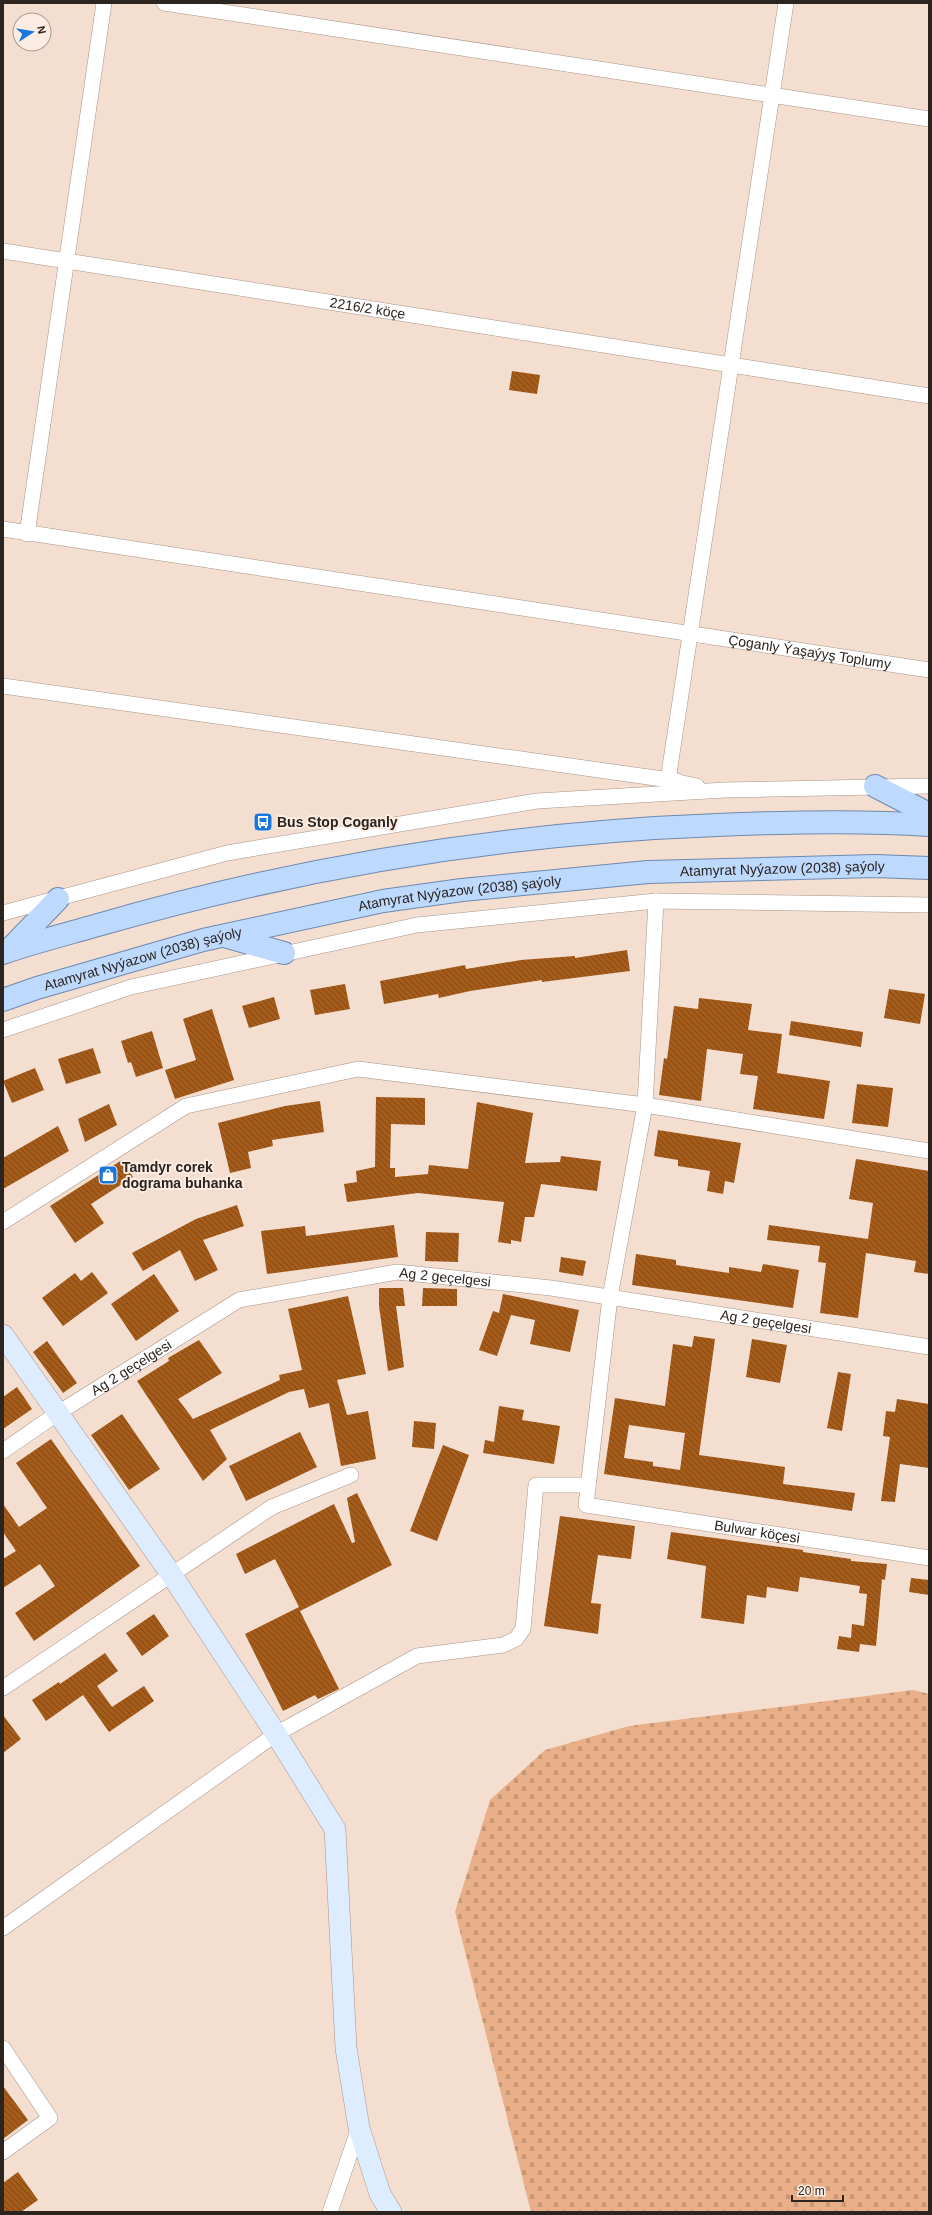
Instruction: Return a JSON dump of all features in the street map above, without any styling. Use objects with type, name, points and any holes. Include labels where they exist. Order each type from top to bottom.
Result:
[{"type":"main road","points":[[875,786],[929,814]]},
{"type":"main road","points":[[5,952],[178,902],[386,858],[486,844],[663,827],[776,823],[901,823],[929,825]]},
{"type":"main road","name":"Atamyrat Nyýazow (2038) şaýoly","points":[[3,1000],[37,988],[221,935],[383,901],[462,890],[648,872],[875,866],[929,868]]},
{"type":"main road","points":[[5,952],[58,899]]},
{"type":"main road","points":[[221,935],[284,954]]},
{"type":"street","points":[[27,534],[104,3]]},
{"type":"street","points":[[164,3],[929,119]]},
{"type":"street","points":[[668,780],[786,3]]},
{"type":"street","name":"2216/2 köçe","points":[[3,251],[732,365]]},
{"type":"street","points":[[732,365],[929,396]]},
{"type":"street","name":"Çoganly Ýaşaýyş Toplumy","points":[[3,529],[27,534],[929,670]]},
{"type":"street","points":[[3,686],[668,780],[720,790]]},
{"type":"street","points":[[3,913],[227,853],[537,801],[720,790],[929,786]]},
{"type":"street","points":[[3,1928],[276,1734],[417,1656],[502,1645],[516,1639],[523,1629],[536,1485],[588,1486],[610,1297],[645,1105],[656,901]]},
{"type":"street","points":[[3,1030],[131,987],[418,925],[656,901],[929,905]]},
{"type":"street","points":[[3,1222],[186,1106],[358,1069],[645,1105],[929,1151]]},
{"type":"street","name":"Ag 2 geçelgesi","points":[[3,1451],[58,1413],[239,1300],[397,1272],[551,1288],[929,1347]]},
{"type":"street","points":[[3,1335],[171,1574],[276,1734],[335,1829],[346,2048],[360,2128],[380,2194],[391,2212]]},
{"type":"street","points":[[3,1688],[272,1506],[351,1475]]},
{"type":"street","name":"Bulwar köçesi","points":[[588,1486],[586,1505],[929,1558]]},
{"type":"street","points":[[3,2048],[50,2118],[3,2152]]},
{"type":"street","points":[[330,2212],[360,2128]]},
{"type":"green space","points":[[913,1690],[929,1694],[929,2212],[531,2212],[455,1912],[490,1800],[545,1750],[629,1726]]},
{"type":"building","points":[[512,371],[540,375],[537,394],[509,390]]},
{"type":"building","points":[[627,950],[630,971],[542,982],[542,980],[470,991],[439,998],[438,994],[384,1004],[380,981],[465,965],[466,969],[521,960],[575,956],[575,958]]},
{"type":"building","points":[[345,984],[350,1009],[315,1015],[310,990]]},
{"type":"building","points":[[889,989],[925,994],[920,1024],[884,1018]]},
{"type":"building","points":[[274,997],[280,1019],[249,1028],[242,1006]]},
{"type":"building","points":[[699,998],[752,1004],[748,1030],[782,1034],[777,1073],[830,1081],[824,1119],[753,1109],[758,1076],[740,1074],[743,1054],[707,1049],[701,1101],[659,1095],[664,1058],[667,1059],[674,1006],[698,1009]]},
{"type":"building","points":[[212,1009],[234,1080],[175,1099],[165,1070],[196,1060],[183,1019]]},
{"type":"building","points":[[791,1021],[863,1032],[861,1047],[789,1035]]},
{"type":"building","points":[[152,1031],[163,1068],[136,1077],[131,1062],[128,1063],[121,1041]]},
{"type":"building","points":[[93,1048],[101,1073],[66,1084],[58,1059]]},
{"type":"building","points":[[35,1068],[44,1090],[12,1103],[3,1081]]},
{"type":"building","points":[[857,1084],[893,1088],[888,1127],[852,1123]]},
{"type":"building","points":[[376,1097],[425,1098],[425,1125],[391,1124],[390,1168],[395,1168],[395,1177],[428,1174],[429,1165],[468,1169],[477,1102],[533,1113],[525,1163],[560,1162],[561,1156],[601,1161],[597,1191],[541,1184],[534,1217],[525,1217],[521,1242],[511,1240],[511,1244],[498,1242],[504,1202],[418,1193],[347,1202],[344,1184],[357,1182],[356,1171],[375,1167]]},
{"type":"building","points":[[320,1101],[324,1132],[272,1140],[273,1146],[248,1152],[251,1168],[230,1173],[218,1123],[285,1106]]},
{"type":"building","points":[[109,1104],[117,1125],[85,1142],[78,1119]]},
{"type":"building","points":[[58,1126],[69,1151],[3,1189],[3,1158]]},
{"type":"building","points":[[658,1130],[741,1143],[734,1183],[725,1181],[723,1194],[707,1191],[710,1171],[678,1166],[678,1160],[654,1156]]},
{"type":"building","points":[[856,1159],[929,1171],[929,1274],[914,1272],[916,1261],[866,1253],[858,1318],[820,1313],[826,1263],[818,1262],[820,1246],[767,1240],[769,1225],[868,1239],[873,1203],[849,1199]]},
{"type":"building","points":[[122,1160],[133,1177],[91,1204],[104,1223],[75,1243],[50,1206]]},
{"type":"building","points":[[237,1205],[244,1226],[203,1240],[218,1270],[195,1281],[180,1250],[143,1271],[132,1253],[196,1219]]},
{"type":"building","points":[[394,1225],[398,1257],[267,1274],[261,1231],[305,1226],[306,1236]]},
{"type":"building","points":[[426,1232],[459,1233],[458,1262],[425,1261]]},
{"type":"building","points":[[636,1254],[676,1260],[676,1265],[729,1273],[729,1267],[761,1272],[763,1264],[799,1270],[793,1308],[632,1285]]},
{"type":"building","points":[[561,1257],[586,1261],[583,1276],[559,1272]]},
{"type":"building","points":[[92,1272],[108,1293],[63,1326],[42,1298],[75,1273],[81,1281]]},
{"type":"building","points":[[154,1274],[179,1311],[136,1341],[111,1304]]},
{"type":"building","points":[[379,1288],[403,1288],[405,1306],[396,1306],[404,1367],[388,1371],[379,1306]]},
{"type":"building","points":[[423,1288],[457,1289],[457,1306],[422,1306]]},
{"type":"building","points":[[503,1294],[579,1310],[570,1352],[530,1344],[535,1320],[511,1315],[497,1356],[479,1350],[493,1311],[499,1313]]},
{"type":"building","points":[[348,1296],[366,1374],[337,1380],[347,1415],[368,1411],[376,1459],[341,1466],[329,1403],[309,1408],[304,1389],[289,1392],[210,1430],[227,1459],[203,1481],[137,1381],[169,1361],[168,1358],[199,1340],[222,1373],[178,1399],[193,1419],[280,1380],[279,1375],[302,1370],[288,1309]]},
{"type":"building","points":[[694,1336],[715,1339],[699,1455],[785,1467],[783,1484],[855,1493],[852,1511],[604,1474],[615,1398],[665,1406],[673,1344],[692,1347]],"holes":[[[629,1425],[685,1433],[680,1470],[653,1466],[653,1462],[624,1458]]]},
{"type":"building","points":[[752,1339],[787,1345],[780,1383],[746,1377]]},
{"type":"building","points":[[47,1341],[77,1383],[63,1393],[33,1352]]},
{"type":"building","points":[[838,1372],[851,1374],[842,1431],[827,1428]]},
{"type":"building","points":[[17,1387],[32,1409],[3,1429],[3,1397]]},
{"type":"building","points":[[897,1399],[929,1404],[929,1468],[900,1464],[895,1502],[881,1501],[890,1437],[883,1436],[886,1411],[895,1412]]},
{"type":"building","points":[[499,1406],[524,1410],[522,1420],[560,1426],[554,1464],[483,1453],[485,1440],[494,1442]]},
{"type":"building","points":[[122,1414],[160,1469],[129,1490],[91,1435]]},
{"type":"building","points":[[414,1421],[436,1423],[434,1449],[412,1447]]},
{"type":"building","points":[[300,1432],[317,1467],[246,1501],[229,1466]]},
{"type":"building","points":[[51,1439],[140,1566],[34,1641],[15,1613],[55,1586],[40,1564],[3,1588],[3,1559],[16,1551],[3,1532],[3,1504],[19,1527],[47,1508],[16,1463]]},
{"type":"building","points":[[443,1445],[469,1455],[437,1541],[410,1531]]},
{"type":"building","points":[[357,1493],[392,1565],[300,1611],[339,1689],[318,1699],[315,1695],[283,1711],[245,1634],[299,1607],[275,1559],[245,1574],[236,1554],[334,1504],[352,1543],[355,1542],[347,1498]]},
{"type":"building","points":[[560,1516],[635,1526],[631,1559],[598,1555],[591,1603],[601,1604],[598,1634],[544,1626]]},
{"type":"building","points":[[671,1532],[803,1550],[803,1552],[851,1559],[851,1561],[887,1564],[885,1580],[882,1579],[876,1646],[860,1644],[859,1652],[837,1649],[839,1636],[851,1638],[852,1624],[864,1626],[867,1594],[859,1593],[860,1586],[800,1577],[798,1592],[767,1587],[766,1598],[747,1595],[744,1624],[701,1618],[706,1566],[667,1559]]},
{"type":"building","points":[[911,1578],[929,1580],[929,1595],[909,1592]]},
{"type":"building","points":[[154,1614],[169,1636],[142,1656],[126,1633]]},
{"type":"building","points":[[105,1653],[118,1671],[97,1686],[112,1707],[144,1686],[154,1701],[109,1732],[83,1695],[46,1721],[32,1700],[59,1682],[60,1684]]},
{"type":"building","points":[[3,1715],[21,1739],[3,1753]]},
{"type":"building","points":[[3,2086],[28,2120],[3,2139]]},
{"type":"building","points":[[18,2172],[38,2200],[21,2212],[3,2212],[3,2183]]},
{"type":"place","name":"Bus Stop Coganly","points":[[263,822]]},
{"type":"place","name":"Tamdyr corek dograma buhanka","points":[[108,1175]]}]
